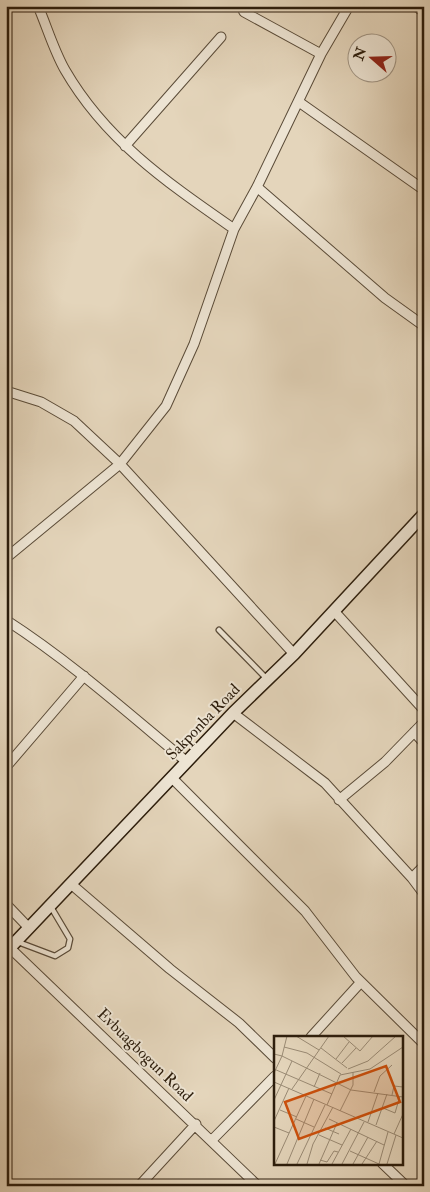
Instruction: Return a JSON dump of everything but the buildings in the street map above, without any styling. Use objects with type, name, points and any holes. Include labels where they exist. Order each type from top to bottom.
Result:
[{"type":"main road","name":"Sakponba Road","points":[[11,947],[233,714],[294,654],[424,514]]},
{"type":"street","points":[[38,6],[64,68],[88,106],[125,146],[170,184],[234,229]]},
{"type":"street","points":[[242,6],[244,12],[321,54]]},
{"type":"street","points":[[6,558],[120,464],[166,406],[194,344],[234,229],[258,187],[321,54],[349,6]]},
{"type":"street","points":[[415,6],[424,12]]},
{"type":"street","points":[[125,146],[221,37]]},
{"type":"street","points":[[299,102],[424,190]]},
{"type":"street","points":[[258,187],[385,298],[424,326]]},
{"type":"street","points":[[6,391],[41,402],[74,421],[120,464],[294,654]]},
{"type":"street","points":[[334,611],[424,710]]},
{"type":"street","points":[[6,620],[40,642],[84,676],[187,762]]},
{"type":"street","points":[[6,767],[84,676]]},
{"type":"street","points":[[233,714],[325,784],[412,878],[424,894]]},
{"type":"street","points":[[339,800],[386,762],[424,722]]},
{"type":"street","points":[[414,732],[424,743]]},
{"type":"street","points":[[172,778],[305,911],[361,982],[424,1044]]},
{"type":"street","points":[[412,878],[424,866]]},
{"type":"street","points":[[71,884],[170,969],[240,1023],[274,1057]]},
{"type":"street","points":[[6,904],[29,928]]},
{"type":"street","name":"Evbuagbogun Road","points":[[11,947],[258,1186]]},
{"type":"street","points":[[312,1036],[361,982]]},
{"type":"street","points":[[212,1140],[274,1077]]},
{"type":"street","points":[[139,1186],[196,1124]]},
{"type":"street","points":[[383,1164],[406,1186]]},
{"type":"lane","points":[[220,630],[268,680]]},
{"type":"lane","points":[[11,947],[55,956],[68,948],[70,939],[50,906]]}]
